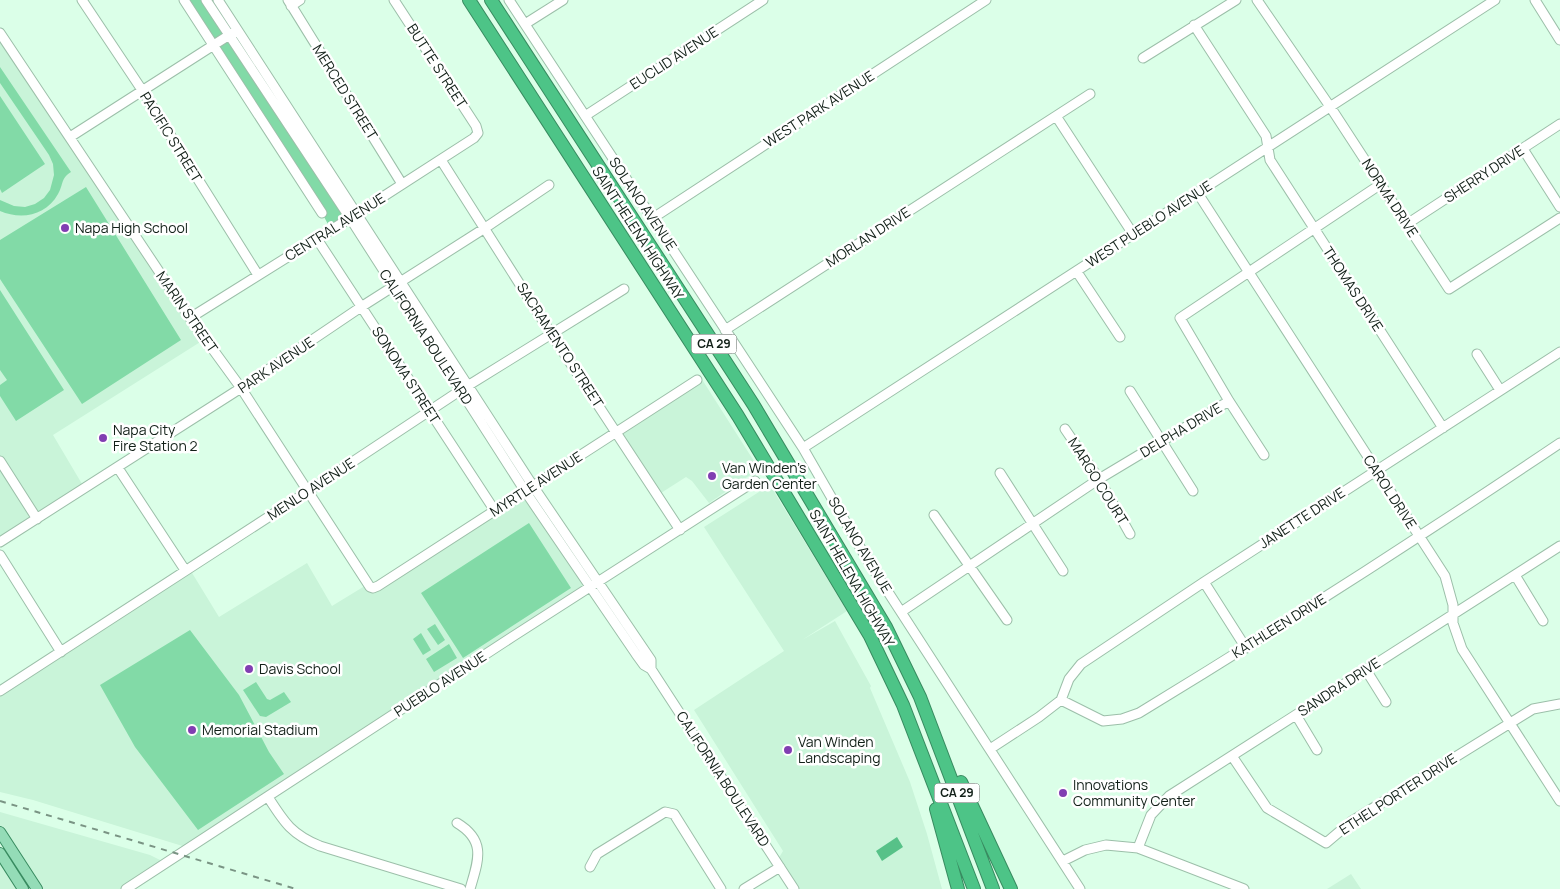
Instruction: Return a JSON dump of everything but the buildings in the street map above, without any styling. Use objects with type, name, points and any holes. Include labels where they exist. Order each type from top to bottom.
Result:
[{"type":"highway","points":[[460,0],[509,62]]},
{"type":"highway","name":"SAINT HELENA HIGHWAY","points":[[469,0],[738,416],[870,636],[899,696],[918,742],[974,889]]},
{"type":"highway","name":"SAINT HELENA HIGHWAY","points":[[491,0],[753,404],[886,627],[920,697],[994,889]]},
{"type":"highway","points":[[920,697],[948,752],[1010,889]]},
{"type":"highway","points":[[918,742],[958,889]]},
{"type":"main road","points":[[0,832],[37,889]]},
{"type":"main road","points":[[0,853],[23,889]]},
{"type":"street","name":"PACIFIC STREET","points":[[82,0],[142,90],[258,275]]},
{"type":"street","points":[[184,0],[322,213]]},
{"type":"street","name":"CALIFORNIA BOULEVARD","points":[[206,0],[233,33],[354,216],[397,286],[529,489],[595,585],[636,654],[644,665],[651,669],[794,889]]},
{"type":"street","name":"CALIFORNIA BOULEVARD","points":[[218,0],[233,33]]},
{"type":"street","points":[[290,3],[300,0]]},
{"type":"street","name":"BUTTE STREET","points":[[394,0],[476,126],[478,132]]},
{"type":"street","name":"SOLANO AVENUE","points":[[509,0],[803,448],[859,545],[901,612],[1080,889]]},
{"type":"street","points":[[525,24],[563,0]]},
{"type":"street","name":"EUCLID AVENUE","points":[[585,116],[763,0]]},
{"type":"street","name":"WEST PARK AVENUE","points":[[653,218],[986,0]]},
{"type":"street","points":[[1143,58],[1236,0]]},
{"type":"street","name":"NORMA DRIVE","points":[[1257,0],[1331,108],[1449,289],[1560,218]]},
{"type":"street","name":"WEST PUEBLO AVENUE","points":[[803,448],[1077,272],[1197,192],[1331,108],[1495,0]]},
{"type":"street","points":[[1535,0],[1560,40]]},
{"type":"street","name":"MERCED STREET","points":[[290,3],[402,184]]},
{"type":"street","name":"THOMAS DRIVE","points":[[1194,25],[1266,136],[1270,160],[1442,428]]},
{"type":"street","name":"MARIN STREET","points":[[0,33],[190,318],[242,388],[307,492],[370,587],[375,588]]},
{"type":"street","points":[[70,137],[233,33]]},
{"type":"street","name":"MORLAN DRIVE","points":[[725,330],[1090,94]]},
{"type":"street","points":[[1056,116],[1133,234]]},
{"type":"street","name":"SHERRY DRIVE","points":[[1407,224],[1560,124]]},
{"type":"street","name":"CENTRAL AVENUE","points":[[190,318],[441,160],[474,138],[478,132]]},
{"type":"street","points":[[1523,149],[1560,207]]},
{"type":"street","name":"SACRAMENTO STREET","points":[[441,160],[552,335],[680,530]]},
{"type":"street","name":"DELPHA DRIVE","points":[[901,612],[1099,479],[1229,401],[1180,318],[1381,184]]},
{"type":"street","name":"PARK AVENUE","points":[[0,542],[242,388],[549,185]]},
{"type":"street","name":"CAROL DRIVE","points":[[1197,192],[1445,576],[1453,605],[1452,623],[1462,649],[1560,801]]},
{"type":"street","name":"SONOMA STREET","points":[[317,238],[495,511]]},
{"type":"street","points":[[1077,272],[1120,337]]},
{"type":"street","name":"MENLO AVENUE","points":[[0,691],[430,412],[464,388],[624,289]]},
{"type":"street","name":"JANETTE DRIVE","points":[[1061,700],[1070,679],[1081,664],[1204,582],[1560,352]]},
{"type":"street","points":[[1477,354],[1500,390]]},
{"type":"street","name":"MYRTLE AVENUE","points":[[375,588],[697,380]]},
{"type":"street","points":[[1130,391],[1192,491]]},
{"type":"street","points":[[1229,401],[1264,454]]},
{"type":"street","name":"MARGO COURT","points":[[1065,429],[1099,479],[1130,534]]},
{"type":"street","name":"KATHLEEN DRIVE","points":[[1061,700],[1103,721],[1122,719],[1139,713],[1246,648],[1420,537],[1560,443]]},
{"type":"street","points":[[0,462],[37,519]]},
{"type":"street","points":[[118,468],[185,570]]},
{"type":"street","points":[[1000,473],[1063,571]]},
{"type":"street","name":"PUEBLO AVENUE","points":[[126,889],[756,481]]},
{"type":"street","points":[[934,515],[1006,620]]},
{"type":"street","name":"SANDRA DRIVE","points":[[1138,848],[1151,815],[1169,796],[1560,546]]},
{"type":"street","points":[[0,555],[61,652]]},
{"type":"street","points":[[1515,575],[1543,621]]},
{"type":"street","points":[[1204,582],[1246,648]]},
{"type":"street","points":[[1366,670],[1386,702]]},
{"type":"street","points":[[990,748],[1039,717],[1061,700]]},
{"type":"street","name":"ETHEL PORTER DRIVE","points":[[1232,756],[1268,808],[1326,843],[1352,821],[1510,722],[1533,709],[1560,704]]},
{"type":"street","points":[[1296,715],[1317,750]]},
{"type":"street","points":[[268,796],[292,830],[305,840],[461,889]]},
{"type":"street","points":[[590,867],[597,854],[665,812],[674,814],[721,889]]},
{"type":"street","points":[[457,823],[467,830],[477,845],[478,861],[470,889]]},
{"type":"street","points":[[1063,861],[1085,850],[1106,845],[1138,848],[1244,889]]},
{"type":"street","points":[[744,889],[780,867]]},
{"type":"shaded area","points":[[184,0],[206,0],[350,218],[331,230],[322,213]]},
{"type":"shaded area","name":"Napa High School","points":[[0,33],[205,339],[53,435],[85,489],[0,542]]},
{"type":"shaded area","points":[[0,67],[71,172],[64,179],[53,201],[47,207],[32,214],[16,215],[0,211],[0,200],[14,206],[25,207],[35,204],[44,198],[50,190],[54,175],[53,164],[49,155],[0,83]]},
{"type":"shaded area","points":[[0,96],[45,164],[2,193],[0,189]]},
{"type":"shaded area","points":[[86,187],[181,340],[82,404],[0,279],[0,240]]},
{"type":"shaded area","points":[[0,290],[64,390],[16,421],[0,396],[0,385],[7,380],[0,370]]},
{"type":"shaded area","points":[[703,381],[759,469],[709,503],[692,481],[686,477],[661,493],[622,433]]},
{"type":"shaded area","points":[[770,485],[847,611],[802,640],[835,621],[871,686],[870,688],[910,782],[942,889],[794,889],[777,861],[783,851],[694,710],[784,651],[704,527]]},
{"type":"shaded area","name":"Davis School","points":[[525,491],[591,587],[189,848],[33,800],[0,792],[0,691],[189,568],[219,617],[307,563],[332,606],[368,584],[370,587]]},
{"type":"shaded area","points":[[529,523],[571,588],[463,658],[421,593]]},
{"type":"shaded area","points":[[435,624],[445,640],[438,645],[427,629]]},
{"type":"shaded area","name":"Memorial Stadium","points":[[190,630],[239,695],[269,752],[284,774],[198,830],[135,747],[100,685]]},
{"type":"shaded area","points":[[421,633],[431,650],[423,655],[413,639]]},
{"type":"shaded area","points":[[449,644],[457,658],[434,672],[426,659]]},
{"type":"shaded area","points":[[256,682],[267,699],[270,700],[284,692],[291,702],[266,717],[260,716],[243,690]]},
{"type":"shaded area","points":[[0,812],[150,855],[166,863],[126,889],[37,889],[0,832]]},
{"type":"shaded area","points":[[897,837],[903,847],[882,861],[876,851]]},
{"type":"shaded area","points":[[0,853],[23,889],[0,889]]},
{"type":"shaded area","points":[[1351,874],[1361,889],[1327,889]]},
{"type":"railway","points":[[0,801],[296,889]]},
{"type":"place","name":"Napa High School","points":[[65,228]]},
{"type":"place","name":"Napa City Fire Station 2","points":[[103,438]]},
{"type":"place","name":"Van Winden’s Garden Center","points":[[712,476]]},
{"type":"place","name":"Davis School","points":[[249,669]]},
{"type":"place","name":"Memorial Stadium","points":[[192,730]]},
{"type":"place","name":"Van Winden Landscaping","points":[[788,750]]},
{"type":"place","name":"Innovations Community Center","points":[[1063,793]]}]
